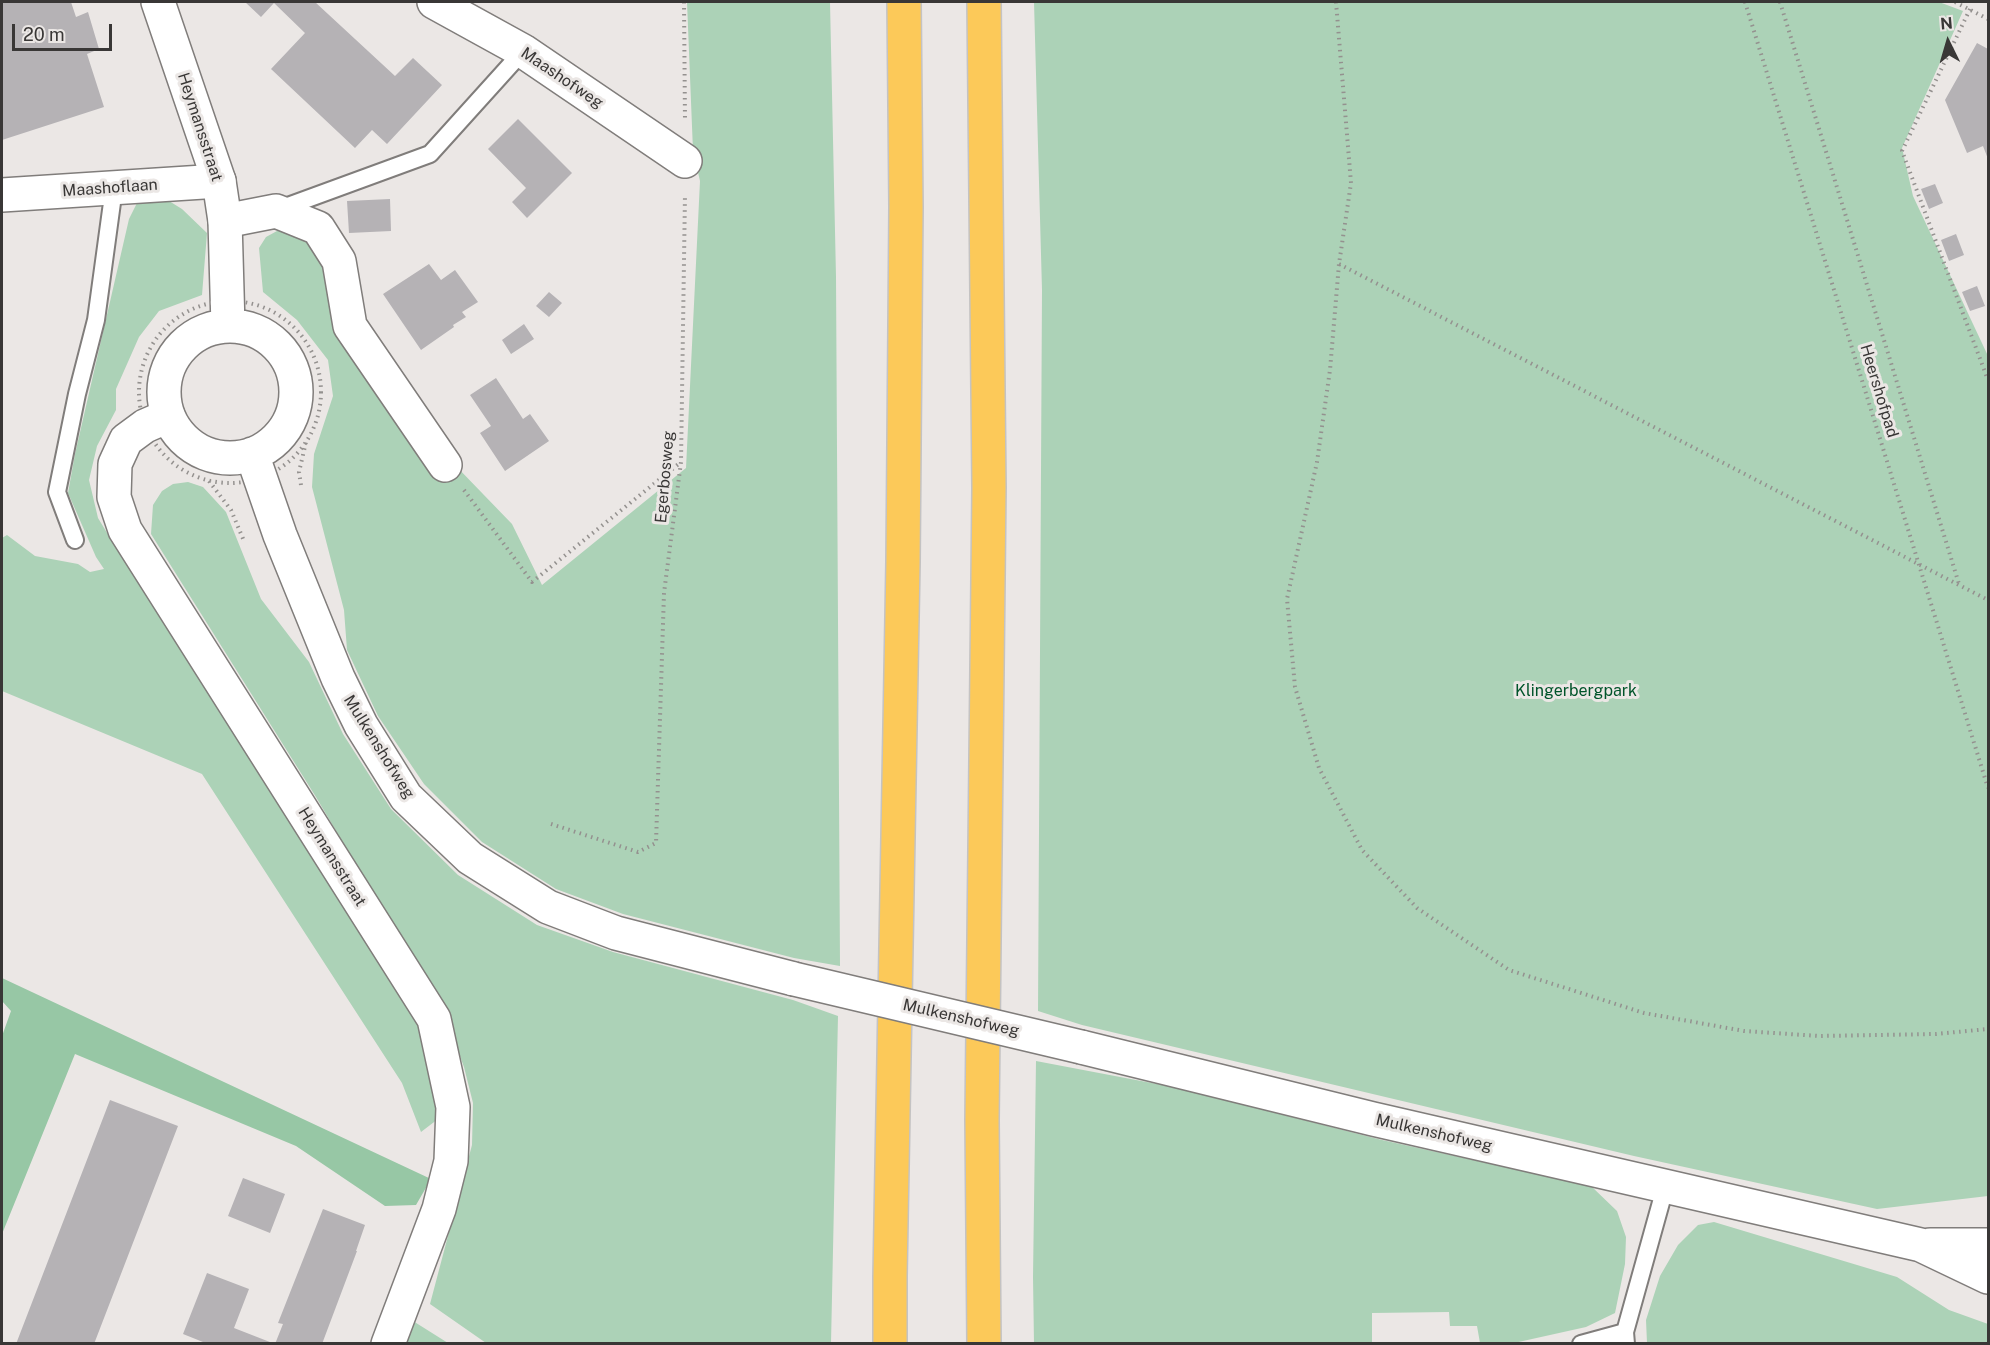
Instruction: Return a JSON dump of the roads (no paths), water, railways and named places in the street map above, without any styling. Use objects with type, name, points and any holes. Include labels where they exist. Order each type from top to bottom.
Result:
[{"type":"highway","points":[[890,1344],[903,550],[906,207],[904,2]]},
{"type":"highway","points":[[984,2],[989,489],[982,1120],[984,1344]]},
{"type":"street","name":"Heymansstraat","points":[[158,2],[219,181],[225,221],[228,314]]},
{"type":"street","name":"Maashofweg","points":[[434,2],[522,51],[685,161]]},
{"type":"street","name":"Maashoflaan","points":[[2,195],[219,181]]},
{"type":"street","points":[[225,221],[276,211],[318,228],[339,261],[350,326],[445,465]]},
{"type":"street","points":[[228,314],[248,328],[267,337],[282,351],[292,369],[296,388],[294,409],[286,428],[272,443],[252,454],[234,458],[214,456],[195,448],[179,434],[168,416],[164,396],[166,375],[175,356],[189,340],[228,314]]},
{"type":"street","name":"Heymansstraat","points":[[168,416],[145,426],[126,440],[115,464],[114,497],[125,530],[434,1019],[453,1107],[451,1161],[439,1209],[388,1344]]},
{"type":"street","name":"Mulkenshofweg","points":[[252,454],[280,536],[338,678],[361,725],[406,797],[470,858],[548,907],[616,933],[794,979],[1665,1188],[1921,1245],[1989,1245]]},
{"type":"street","name":"Mulkenshofweg","points":[[1921,1245],[1989,1277]]},
{"type":"lane","points":[[276,211],[430,154],[522,51]]},
{"type":"lane","points":[[75,540],[57,492],[77,394],[96,320],[114,188]]},
{"type":"lane","points":[[1581,1344],[1626,1338],[1665,1188]]},
{"type":"park label","name":"Klingerbergpark","points":[[1576,691]]}]
